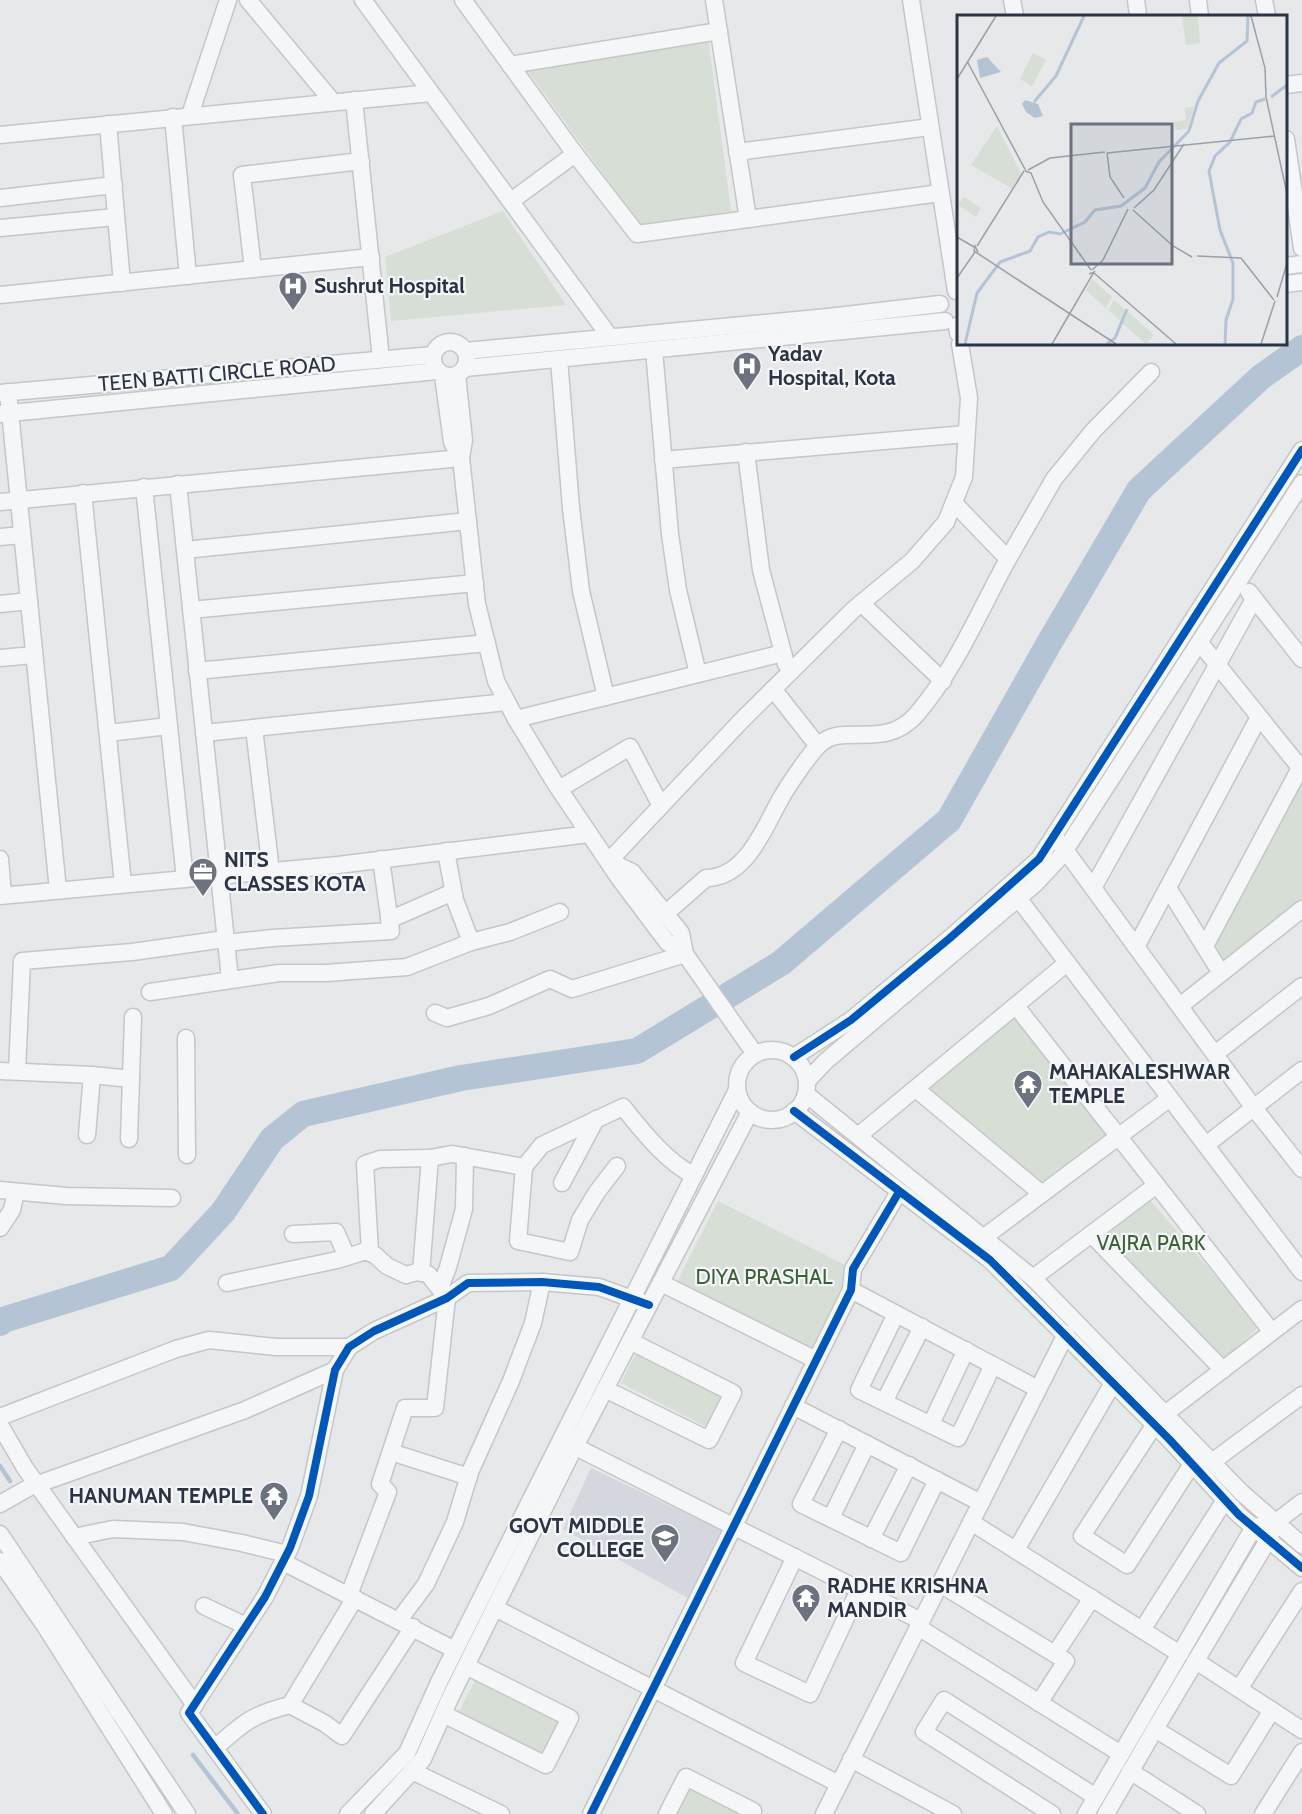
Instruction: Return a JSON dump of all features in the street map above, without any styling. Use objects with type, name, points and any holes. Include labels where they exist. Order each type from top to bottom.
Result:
[{"type":"street","points":[[190,115],[228,0]]},
{"type":"street","points":[[248,0],[333,102]]},
{"type":"street","points":[[363,0],[610,338]]},
{"type":"street","points":[[463,0],[575,154],[637,234],[940,193]]},
{"type":"street","points":[[714,0],[748,219]]},
{"type":"street","points":[[911,0],[957,291],[944,297],[940,304],[940,314],[955,327]]},
{"type":"street","points":[[1012,0],[1015,15]]},
{"type":"street","points":[[1136,0],[1138,15]]},
{"type":"street","points":[[1198,0],[1200,15]]},
{"type":"street","points":[[1264,0],[1267,15]]},
{"type":"street","points":[[510,65],[719,31]]},
{"type":"street","points":[[1287,85],[1302,83]]},
{"type":"street","points":[[0,135],[431,93]]},
{"type":"street","points":[[354,100],[381,359]]},
{"type":"street","points":[[173,117],[188,276]]},
{"type":"street","points":[[108,123],[122,283]]},
{"type":"street","points":[[737,152],[930,127]]},
{"type":"street","points":[[1287,146],[1302,248]]},
{"type":"street","points":[[511,201],[575,154]]},
{"type":"street","points":[[253,269],[242,175],[361,161]]},
{"type":"street","points":[[0,198],[114,185]]},
{"type":"street","points":[[0,228],[116,217]]},
{"type":"street","points":[[0,295],[371,257]]},
{"type":"street","points":[[1287,266],[1302,264]]},
{"type":"street","points":[[1287,284],[1302,282]]},
{"type":"street","points":[[450,366],[610,338],[940,304]]},
{"type":"street","points":[[5,413],[450,366],[955,327]]},
{"type":"street","points":[[609,861],[773,689],[861,603],[912,561],[946,522],[964,477],[969,398],[960,345]]},
{"type":"street","points":[[654,350],[670,534],[678,590],[698,675]]},
{"type":"street","name":"TEEN BATTI CIRCLE ROAD","points":[[4,392],[381,359],[450,366]]},
{"type":"street","points":[[559,359],[570,508],[581,591],[606,697]]},
{"type":"street","points":[[450,366],[464,440],[461,458],[477,604],[496,681],[516,719],[559,789],[609,861],[667,942],[685,954],[750,1047],[782,1051],[794,1057],[803,1068],[806,1088],[858,1137],[1033,1278],[1160,1419],[1192,1464],[1225,1500],[1302,1568]]},
{"type":"street","points":[[665,914],[706,878],[717,878],[735,868],[761,838],[781,798],[818,746],[832,736],[882,735],[896,732],[914,718],[943,681],[1054,478],[1093,431],[1151,372]]},
{"type":"street","points":[[4,392],[5,413],[19,500],[58,890]]},
{"type":"street","points":[[663,460],[966,434]]},
{"type":"street","points":[[737,1090],[741,1101],[750,1112],[762,1118],[776,1119],[789,1115],[800,1107],[806,1088],[826,1061],[1013,892],[1039,859],[1302,450]]},
{"type":"street","points":[[746,452],[761,570],[789,674]]},
{"type":"street","points":[[0,502],[461,458]]},
{"type":"street","points":[[794,1057],[851,1020],[950,938],[1013,892],[1035,884],[1066,850],[1302,483]]},
{"type":"street","points":[[178,484],[230,979]]},
{"type":"street","points":[[144,487],[185,879]]},
{"type":"street","points":[[83,494],[123,884]]},
{"type":"street","points":[[954,503],[1008,559]]},
{"type":"street","points":[[185,550],[468,521]]},
{"type":"street","points":[[0,537],[22,535]]},
{"type":"street","points":[[1227,566],[1302,659]]},
{"type":"street","points":[[191,610],[475,583]]},
{"type":"street","points":[[1093,888],[1254,599]]},
{"type":"street","points":[[0,604],[29,601]]},
{"type":"street","points":[[861,603],[943,681]]},
{"type":"street","points":[[197,671],[487,643]]},
{"type":"street","points":[[1200,643],[1301,769],[1204,946]]},
{"type":"street","points":[[516,719],[783,653]]},
{"type":"street","points":[[0,658],[34,655]]},
{"type":"street","points":[[773,689],[818,746]]},
{"type":"street","points":[[204,733],[507,702]]},
{"type":"street","points":[[1136,947],[1259,717]]},
{"type":"street","points":[[108,733],[169,726]]},
{"type":"street","points":[[254,728],[271,871]]},
{"type":"street","points":[[559,789],[630,747],[661,806]]},
{"type":"street","points":[[0,859],[2,896],[271,871],[590,834]]},
{"type":"street","points":[[1054,835],[1254,1108],[1300,1162]]},
{"type":"street","points":[[446,851],[453,892],[471,942]]},
{"type":"street","points":[[131,1079],[8,1071],[22,961],[132,952],[225,941],[391,931],[381,859]]},
{"type":"street","points":[[609,861],[632,872],[681,933],[685,954]]},
{"type":"street","points":[[1168,888],[1221,973]]},
{"type":"street","points":[[389,920],[453,892]]},
{"type":"street","points":[[1013,892],[1302,1272]]},
{"type":"street","points":[[1180,1006],[1302,909]]},
{"type":"street","points":[[150,992],[279,973],[326,973],[407,967],[471,942],[510,932],[560,912]]},
{"type":"street","points":[[435,1013],[447,1018],[489,1006],[550,979],[572,989],[685,954]]},
{"type":"street","points":[[858,1137],[1067,963]]},
{"type":"street","points":[[1215,1054],[1302,986]]},
{"type":"street","points":[[1016,1006],[1155,1186],[1272,1332]]},
{"type":"street","points":[[129,1139],[133,1017]]},
{"type":"street","points":[[186,1038],[187,1155]]},
{"type":"street","points":[[373,1814],[423,1759],[495,1608],[633,1297],[737,1090],[738,1075],[750,1047]]},
{"type":"street","points":[[1206,1145],[1302,1070]]},
{"type":"street","points":[[87,1135],[92,1075]]},
{"type":"street","points":[[916,1089],[1042,1194]]},
{"type":"street","points":[[983,1239],[1170,1098]]},
{"type":"street","points":[[617,1166],[597,1192],[580,1220],[570,1252],[518,1241],[524,1167],[543,1145],[623,1107],[653,1144],[694,1176]]},
{"type":"street","points":[[794,1111],[990,1260],[1113,1383],[1212,1462],[1242,1493],[1302,1545]]},
{"type":"street","points":[[348,1814],[406,1753],[455,1650],[568,1443],[605,1389],[750,1112]]},
{"type":"street","points":[[562,1183],[596,1119]]},
{"type":"street","points":[[370,1253],[364,1164],[381,1159],[430,1158],[452,1154],[524,1167]]},
{"type":"street","points":[[290,1705],[352,1596],[388,1492],[380,1484],[405,1408],[435,1408],[443,1293],[464,1209],[465,1156]]},
{"type":"street","points":[[421,1273],[430,1158]]},
{"type":"street","points":[[1033,1278],[1155,1186]]},
{"type":"street","points":[[0,1228],[12,1210],[8,1191],[66,1196],[172,1198]]},
{"type":"street","points":[[591,1814],[851,1290],[853,1269],[899,1192]]},
{"type":"street","points":[[293,1234],[336,1232],[347,1257]]},
{"type":"street","points":[[1091,1234],[1223,1370]]},
{"type":"street","points":[[227,1283],[366,1251],[375,1255],[387,1266],[406,1275],[428,1274],[443,1293]]},
{"type":"street","points":[[263,1814],[189,1713],[266,1597],[285,1558],[309,1496],[335,1370],[349,1347],[443,1293],[468,1283],[542,1282],[599,1287],[633,1297],[649,1305]]},
{"type":"street","points":[[215,1748],[246,1721],[270,1710],[290,1705],[324,1723],[342,1736],[406,1623],[440,1557],[455,1522],[469,1477],[511,1381],[529,1333],[542,1282]]},
{"type":"street","points":[[661,1283],[816,1360]]},
{"type":"street","points":[[851,1290],[1038,1389]]},
{"type":"street","points":[[1192,1464],[1127,1565],[1082,1536],[1160,1419],[1302,1309]]},
{"type":"street","points":[[896,1314],[859,1390],[958,1437],[993,1365]]},
{"type":"street","points":[[884,1402],[922,1327]]},
{"type":"street","points":[[827,1813],[851,1759],[1066,1334]]},
{"type":"street","points":[[0,1417],[176,1349],[209,1341],[276,1347],[349,1347]]},
{"type":"street","points":[[605,1389],[709,1440],[733,1393],[630,1341]]},
{"type":"street","points":[[931,1424],[966,1350]]},
{"type":"street","points":[[0,1504],[30,1487],[245,1410],[335,1370]]},
{"type":"street","points":[[1016,1550],[1113,1383]]},
{"type":"street","points":[[1212,1462],[1302,1395]]},
{"type":"street","points":[[794,1406],[981,1503]]},
{"type":"street","points":[[0,1425],[25,1468],[195,1705]]},
{"type":"street","points":[[839,1429],[801,1504],[901,1553],[937,1480]]},
{"type":"street","points":[[568,1443],[859,1590],[919,1624],[1121,1754]]},
{"type":"street","points":[[831,1518],[867,1444]]},
{"type":"street","points":[[391,1452],[469,1477]]},
{"type":"street","points":[[872,1539],[909,1466]]},
{"type":"street","points":[[1142,1630],[1225,1500]]},
{"type":"street","points":[[1086,1814],[1254,1527],[1276,1522],[1302,1502]]},
{"type":"street","points":[[971,1522],[1180,1654]]},
{"type":"street","points":[[1106,1814],[1268,1540],[1276,1522]]},
{"type":"street","points":[[74,1537],[113,1529],[183,1532],[242,1543],[285,1558],[455,1650]]},
{"type":"street","points":[[0,1534],[187,1814]]},
{"type":"street","points":[[795,1557],[744,1663],[810,1694],[859,1590]]},
{"type":"street","points":[[0,1561],[45,1626],[164,1814]]},
{"type":"street","points":[[940,1584],[1066,1661],[1039,1703]]},
{"type":"street","points":[[1239,1689],[1302,1591]]},
{"type":"street","points":[[1055,1654],[1092,1598]]},
{"type":"street","points":[[204,1606],[246,1626]]},
{"type":"street","points":[[495,1608],[839,1784]]},
{"type":"street","points":[[1196,1661],[1302,1730]]},
{"type":"street","points":[[443,1714],[546,1765],[570,1718],[466,1666]]},
{"type":"street","points":[[1052,1814],[924,1732],[944,1700],[1096,1797]]},
{"type":"street","points":[[1155,1729],[1231,1776],[1272,1710]]},
{"type":"street","points":[[1263,1814],[1302,1752]]},
{"type":"street","points":[[851,1759],[953,1814]]},
{"type":"street","points":[[412,1771],[501,1814]]},
{"type":"street","points":[[1130,1771],[1193,1813]]},
{"type":"street","points":[[667,1814],[686,1777],[753,1811],[752,1814]]},
{"type":"shaded area","name":"GOVT MIDDLE COLLEGE","points":[[591,1468],[721,1530],[688,1598],[563,1529]]},
{"type":"green space","points":[[708,38],[731,211],[641,226],[525,67]]},
{"type":"green space","points":[[503,211],[566,305],[391,321],[385,257]]},
{"type":"green space","points":[[1302,775],[1302,898],[1223,961],[1213,946]]},
{"type":"green space","points":[[1014,1017],[1109,1137],[1044,1187],[925,1089]]},
{"type":"green space","name":"VAJRA PARK","points":[[1150,1200],[1259,1327],[1224,1359],[1106,1235]]},
{"type":"green space","name":"DIYA PRASHAL","points":[[718,1201],[853,1269],[811,1353],[676,1284]]},
{"type":"green space","points":[[638,1349],[726,1394],[709,1428],[621,1383]]},
{"type":"green space","points":[[477,1677],[564,1720],[545,1756],[458,1713]]},
{"type":"green space","points":[[690,1787],[742,1814],[676,1814]]},
{"type":"waterway","points":[[0,1323],[3,1320],[171,1268],[223,1212],[272,1139],[303,1114],[461,1078],[637,1051],[781,963],[949,820],[1139,490],[1261,377],[1302,348]]},
{"type":"waterway","points":[[0,1466],[10,1481]]},
{"type":"waterway","points":[[193,1755],[238,1814]]},
{"type":"cycle path","points":[[794,1057],[851,1020],[950,938],[1039,859],[1302,450]]},
{"type":"cycle path","points":[[794,1111],[990,1260],[1169,1439],[1239,1515],[1302,1568]]},
{"type":"cycle path","points":[[591,1814],[851,1290],[853,1269],[899,1192]]},
{"type":"cycle path","points":[[263,1814],[189,1713],[265,1597],[290,1548],[309,1496],[335,1370],[349,1347],[374,1331],[447,1298],[468,1283],[542,1282],[599,1287],[649,1305]]},
{"type":"place","name":"Sushrut Hospital","points":[[293,312]]},
{"type":"place","name":"Yadav Hospital, Kota","points":[[747,392]]},
{"type":"place","name":"NITS CLASSES KOTA","points":[[203,898]]},
{"type":"place","name":"MAHAKALESHWAR TEMPLE","points":[[1028,1110]]},
{"type":"place","name":"HANUMAN TEMPLE","points":[[274,1522]]},
{"type":"place","name":"GOVT MIDDLE COLLEGE","points":[[665,1564]]},
{"type":"place","name":"RADHE KRISHNA MANDIR","points":[[806,1624]]}]
